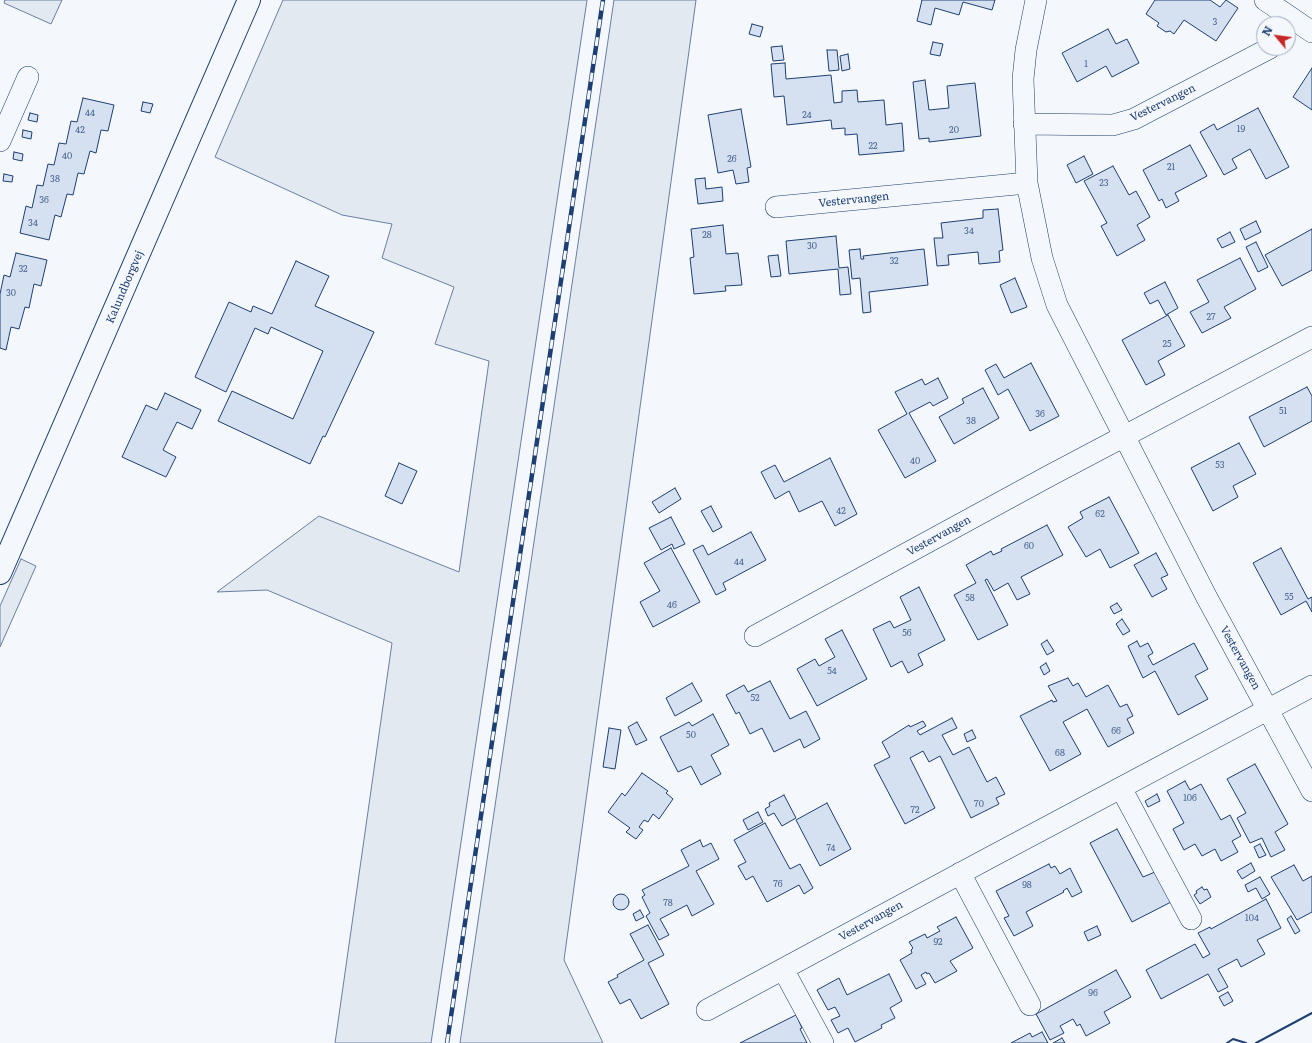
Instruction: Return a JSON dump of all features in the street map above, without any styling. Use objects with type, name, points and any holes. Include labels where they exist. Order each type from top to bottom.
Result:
[{"type":"street","name":"Kalundborgvej","points":[[0,573],[249,0]]},
{"type":"street","name":"Vestervangen","points":[[1036,0],[1026,50],[1023,80],[1027,183],[1042,258],[1057,305],[1123,437],[1206,596],[1312,791]]},
{"type":"street","points":[[1265,0],[1282,16]]},
{"type":"street","points":[[1296,25],[1312,32]]},
{"type":"street","name":"Vestervangen","points":[[1024,124],[1113,124],[1134,119],[1256,55]]},
{"type":"street","points":[[0,141],[28,77]]},
{"type":"street","name":"Vestervangen","points":[[776,207],[1027,183]]},
{"type":"street","name":"Vestervangen","points":[[755,636],[1123,437],[1312,337]]},
{"type":"street","name":"Vestervangen","points":[[707,1010],[1268,708],[1312,686]]},
{"type":"street","points":[[1121,788],[1191,919]]},
{"type":"street","points":[[960,873],[1030,1006]]},
{"type":"street","points":[[783,969],[823,1043]]},
{"type":"shaded area","points":[[5,0],[62,0],[51,24],[4,3]]},
{"type":"shaded area","points":[[283,0],[587,0],[431,1043],[335,1043],[392,643],[267,590],[217,592],[319,516],[459,572],[489,361],[435,344],[454,287],[382,258],[392,224],[342,215],[215,157]]},
{"type":"shaded area","points":[[614,0],[696,0],[564,960],[603,1043],[460,1043]]},
{"type":"shaded area","points":[[21,559],[36,566],[0,647],[0,606]]},
{"type":"building","points":[[922,0],[995,0],[992,10],[963,2],[959,15],[935,8],[931,25],[917,21]]},
{"type":"building","points":[[1155,0],[1210,0],[1220,7],[1226,0],[1238,8],[1216,41],[1184,20],[1174,34],[1170,31],[1166,32],[1157,26],[1159,23],[1146,14]]},
{"type":"building","points":[[752,24],[763,27],[760,37],[749,34]]},
{"type":"building","points":[[1108,29],[1116,44],[1127,39],[1139,63],[1112,77],[1106,66],[1077,82],[1062,53]]},
{"type":"building","points":[[933,42],[943,44],[940,56],[930,54]]},
{"type":"building","points":[[782,46],[784,60],[773,61],[771,47]]},
{"type":"building","points":[[827,50],[837,50],[839,70],[829,71]]},
{"type":"building","points":[[848,54],[850,69],[842,71],[840,56]]},
{"type":"building","points":[[785,63],[786,79],[831,75],[834,103],[842,102],[842,91],[857,90],[858,102],[884,100],[886,125],[902,123],[904,151],[859,155],[857,134],[845,135],[845,128],[832,129],[831,120],[787,125],[784,96],[774,97],[771,64]]},
{"type":"building","points":[[1312,68],[1312,110],[1293,97]]},
{"type":"building","points":[[925,80],[929,110],[949,108],[947,86],[975,83],[981,136],[929,142],[929,138],[919,139],[913,82]]},
{"type":"building","points":[[83,98],[114,105],[108,131],[101,130],[96,153],[90,151],[84,174],[78,173],[73,195],[67,194],[61,217],[55,215],[49,240],[20,233],[26,206],[32,208],[37,185],[43,186],[48,164],[54,165],[59,143],[66,144],[71,121],[77,122]]},
{"type":"building","points":[[143,102],[153,104],[150,113],[141,111]]},
{"type":"building","points":[[1258,108],[1289,167],[1266,179],[1250,149],[1232,159],[1237,168],[1224,175],[1200,132],[1214,124],[1217,130]]},
{"type":"building","points":[[741,109],[751,167],[747,168],[749,182],[736,184],[733,170],[718,173],[708,115]]},
{"type":"building","points":[[30,113],[38,115],[37,122],[28,120]]},
{"type":"building","points":[[23,130],[32,132],[31,139],[22,137]]},
{"type":"building","points":[[1190,145],[1207,176],[1175,193],[1179,201],[1166,208],[1162,199],[1159,201],[1143,170]]},
{"type":"building","points":[[14,152],[23,154],[22,161],[13,159]]},
{"type":"building","points":[[1084,156],[1093,174],[1076,183],[1067,165]]},
{"type":"building","points":[[1113,166],[1129,195],[1136,191],[1150,217],[1137,225],[1145,240],[1117,256],[1101,226],[1107,223],[1084,181]]},
{"type":"building","points":[[4,174],[13,176],[12,182],[3,181]]},
{"type":"building","points":[[705,178],[706,189],[722,187],[723,201],[698,204],[695,179]]},
{"type":"building","points":[[998,209],[1003,250],[999,251],[1000,262],[979,264],[978,252],[948,255],[949,265],[937,266],[934,238],[943,238],[941,223],[983,218],[983,210]]},
{"type":"building","points":[[1256,221],[1261,232],[1245,240],[1240,229]]},
{"type":"building","points":[[723,225],[726,254],[738,253],[742,285],[725,286],[726,291],[694,294],[690,258],[694,257],[691,229]]},
{"type":"building","points":[[1312,229],[1312,270],[1282,286],[1265,255]]},
{"type":"building","points":[[1230,232],[1235,242],[1222,248],[1217,239]]},
{"type":"building","points":[[836,236],[839,268],[848,267],[851,294],[840,295],[838,269],[789,274],[786,241]]},
{"type":"building","points":[[1256,242],[1268,267],[1258,272],[1246,247]]},
{"type":"building","points":[[860,249],[861,259],[864,259],[863,256],[924,249],[928,285],[869,292],[871,312],[863,313],[860,278],[852,279],[849,250]]},
{"type":"building","points":[[16,253],[47,260],[41,286],[34,284],[29,308],[25,307],[19,329],[11,327],[6,350],[0,348],[0,294],[4,275],[10,277]]},
{"type":"building","points":[[778,255],[781,276],[771,277],[768,256]]},
{"type":"building","points":[[1240,258],[1256,289],[1224,307],[1231,318],[1202,333],[1190,312],[1209,302],[1197,280]]},
{"type":"building","points":[[296,261],[329,276],[315,306],[374,332],[325,437],[323,436],[310,464],[218,421],[232,391],[293,419],[323,351],[271,327],[268,334],[255,328],[226,392],[195,377],[229,302],[251,312],[253,306],[272,314]]},
{"type":"building","points":[[1015,278],[1027,307],[1011,313],[1000,285]]},
{"type":"building","points":[[1165,282],[1178,308],[1166,315],[1158,300],[1150,304],[1144,293]]},
{"type":"building","points":[[1168,315],[1185,346],[1158,361],[1165,375],[1146,385],[1122,340]]},
{"type":"building","points":[[1031,363],[1059,416],[1030,431],[1008,389],[998,395],[985,370],[996,364],[1004,378]]},
{"type":"building","points":[[938,378],[948,398],[933,406],[930,402],[909,413],[936,461],[905,478],[878,430],[907,414],[895,392],[922,379],[925,385]]},
{"type":"building","points":[[1307,387],[1312,396],[1312,421],[1264,447],[1249,417]]},
{"type":"building","points":[[983,388],[999,418],[954,444],[939,417],[964,403],[962,399]]},
{"type":"building","points":[[165,393],[201,410],[192,429],[177,422],[163,450],[176,457],[166,477],[122,457],[146,405],[157,410]]},
{"type":"building","points":[[1239,443],[1256,474],[1233,486],[1238,497],[1213,511],[1191,468]]},
{"type":"building","points":[[830,458],[857,514],[835,526],[822,501],[799,512],[789,491],[775,499],[761,472],[775,465],[784,482]]},
{"type":"building","points":[[399,463],[417,471],[402,504],[385,496]]},
{"type":"building","points":[[675,488],[681,499],[659,513],[652,502]]},
{"type":"building","points":[[1109,497],[1139,553],[1110,568],[1100,549],[1086,557],[1068,527],[1083,518],[1080,512]]},
{"type":"building","points":[[711,506],[722,527],[713,532],[701,511]]},
{"type":"building","points":[[671,517],[685,544],[674,549],[672,544],[661,550],[649,528]]},
{"type":"building","points":[[1047,525],[1063,555],[1021,577],[1030,594],[1017,600],[1008,583],[994,591],[987,579],[985,580],[1008,625],[978,640],[954,595],[976,583],[966,565],[991,551],[993,555],[1002,551],[1001,549]]},
{"type":"building","points":[[751,532],[766,560],[723,583],[726,590],[716,595],[693,550],[703,545],[708,555]]},
{"type":"building","points":[[671,548],[700,602],[653,627],[640,602],[660,591],[644,563]]},
{"type":"building","points":[[1281,548],[1308,599],[1312,597],[1312,612],[1306,601],[1281,615],[1253,563]]},
{"type":"building","points":[[1156,553],[1168,575],[1161,578],[1167,589],[1152,597],[1134,565]]},
{"type":"building","points":[[919,587],[945,640],[918,654],[923,665],[908,673],[902,661],[891,667],[873,629],[890,621],[894,628],[911,620],[900,597]]},
{"type":"building","points":[[1117,603],[1122,610],[1114,614],[1110,607]]},
{"type":"building","points":[[1122,619],[1130,631],[1123,635],[1116,624]]},
{"type":"building","points":[[842,630],[867,679],[817,706],[797,669],[815,659],[819,666],[835,657],[825,639]]},
{"type":"building","points":[[1047,640],[1054,651],[1047,655],[1041,644]]},
{"type":"building","points":[[1137,641],[1140,647],[1148,643],[1153,653],[1148,656],[1153,665],[1194,643],[1208,669],[1195,676],[1208,699],[1178,715],[1155,671],[1143,678],[1128,646]]},
{"type":"building","points":[[1046,663],[1050,671],[1044,675],[1040,667]]},
{"type":"building","points":[[1068,678],[1073,686],[1078,683],[1086,697],[1108,685],[1120,707],[1127,704],[1133,716],[1127,719],[1134,733],[1108,747],[1087,709],[1063,722],[1081,754],[1050,771],[1020,716],[1052,700],[1053,702],[1057,701],[1048,686]]},
{"type":"building","points":[[770,681],[790,719],[806,711],[820,739],[804,748],[800,739],[774,752],[762,728],[750,734],[739,712],[736,714],[726,695],[744,685],[748,692]]},
{"type":"building","points":[[692,683],[702,701],[675,716],[666,698]]},
{"type":"building","points":[[713,714],[729,745],[711,755],[721,774],[701,785],[691,766],[678,772],[660,737],[689,722],[692,726]]},
{"type":"building","points":[[952,718],[957,728],[942,735],[953,755],[969,747],[987,782],[996,777],[1005,794],[996,798],[999,804],[971,818],[940,756],[929,762],[923,751],[910,758],[935,808],[905,824],[874,765],[890,757],[882,742],[909,725],[910,727],[923,721],[926,726],[917,731],[920,735]]},
{"type":"building","points":[[637,722],[647,740],[636,745],[628,727]]},
{"type":"building","points":[[609,728],[621,730],[615,769],[603,767]]},
{"type":"building","points":[[972,730],[976,738],[967,742],[964,734]]},
{"type":"building","points":[[1255,764],[1288,824],[1275,832],[1285,850],[1271,857],[1262,838],[1250,843],[1237,818],[1246,813],[1227,779]]},
{"type":"building","points":[[642,773],[668,791],[666,793],[673,799],[659,819],[653,814],[648,822],[644,820],[639,827],[643,830],[636,839],[626,832],[630,828],[608,812],[622,793],[625,796]]},
{"type":"building","points":[[1185,781],[1190,790],[1201,784],[1221,820],[1230,815],[1241,836],[1232,841],[1238,852],[1221,861],[1215,849],[1202,856],[1195,844],[1184,850],[1173,829],[1184,823],[1167,791]]},
{"type":"building","points":[[1157,794],[1160,801],[1148,807],[1145,801]]},
{"type":"building","points":[[784,795],[796,818],[782,826],[774,813],[768,816],[765,809],[770,806],[769,803]]},
{"type":"building","points":[[827,803],[851,849],[820,866],[796,820]]},
{"type":"building","points":[[758,812],[763,822],[748,830],[743,820]]},
{"type":"building","points":[[765,823],[790,869],[800,864],[813,888],[804,894],[799,885],[767,902],[753,876],[746,880],[738,866],[746,862],[734,840]]},
{"type":"building","points":[[1117,829],[1143,877],[1155,872],[1171,902],[1132,922],[1090,843]]},
{"type":"building","points":[[700,840],[703,847],[711,843],[719,859],[696,871],[714,904],[692,916],[687,905],[660,919],[669,935],[659,940],[646,916],[650,913],[642,897],[645,895],[642,890],[689,866],[681,850]]},
{"type":"building","points":[[1260,844],[1266,855],[1259,858],[1254,847]]},
{"type":"building","points":[[1251,863],[1255,871],[1242,879],[1237,871]]},
{"type":"building","points":[[1049,864],[1051,868],[1055,866],[1060,874],[1070,868],[1082,892],[1072,897],[1067,888],[1063,891],[1064,892],[1026,912],[1033,926],[1014,936],[1004,918],[1009,916],[996,891]]},
{"type":"building","points":[[1294,865],[1303,881],[1312,876],[1312,912],[1297,920],[1271,877]]},
{"type":"building","points":[[1260,877],[1270,894],[1262,899],[1256,888],[1248,892],[1245,885]]},
{"type":"building","points":[[1202,887],[1204,890],[1207,889],[1211,897],[1200,904],[1194,895],[1197,893],[1196,891]]},
{"type":"building","points":[[618,894],[624,894],[629,899],[627,908],[624,910],[618,910],[613,905],[613,899]]},
{"type":"building","points":[[1266,899],[1281,928],[1257,940],[1265,954],[1241,967],[1237,959],[1218,969],[1228,987],[1218,992],[1208,974],[1161,999],[1146,970],[1195,944],[1203,958],[1210,954],[1198,933],[1210,927],[1211,929]]},
{"type":"building","points":[[640,910],[644,917],[636,921],[633,914]]},
{"type":"building","points":[[1291,916],[1300,931],[1295,934],[1287,919]]},
{"type":"building","points":[[956,917],[973,948],[950,961],[957,971],[935,983],[929,973],[927,974],[926,972],[921,975],[926,984],[916,989],[900,960],[912,953],[911,950],[913,948],[909,942],[925,934],[927,938],[940,931],[937,927]]},
{"type":"building","points":[[648,925],[664,955],[648,963],[669,1004],[641,1019],[630,999],[620,1004],[608,982],[618,977],[617,975],[644,960],[630,934]]},
{"type":"building","points":[[1097,926],[1101,935],[1088,941],[1084,932]]},
{"type":"building","points":[[1116,970],[1131,997],[1104,1012],[1110,1023],[1086,1036],[1080,1024],[1077,1026],[1073,1019],[1060,1026],[1064,1033],[1050,1040],[1036,1014]]},
{"type":"building","points":[[889,974],[902,1001],[890,1008],[895,1018],[881,1025],[882,1028],[855,1042],[848,1028],[838,1033],[831,1020],[840,1016],[835,1007],[828,1010],[817,990],[839,978],[847,995]]},
{"type":"building","points":[[1228,992],[1233,1001],[1224,1006],[1219,997]]},
{"type":"building","points":[[796,1015],[802,1028],[800,1029],[807,1043],[740,1043]]},
{"type":"building","points":[[1042,1032],[1048,1043],[1011,1043],[1030,1033],[1032,1037]]},
{"type":"building","points":[[1062,1038],[1065,1043],[1053,1043]]},
{"type":"railway","points":[[447,1043],[603,0]]},
{"type":"wall","points":[[1256,1043],[1312,1013]]},
{"type":"wall","points":[[1227,1043],[1233,1039],[1246,1043]]}]
